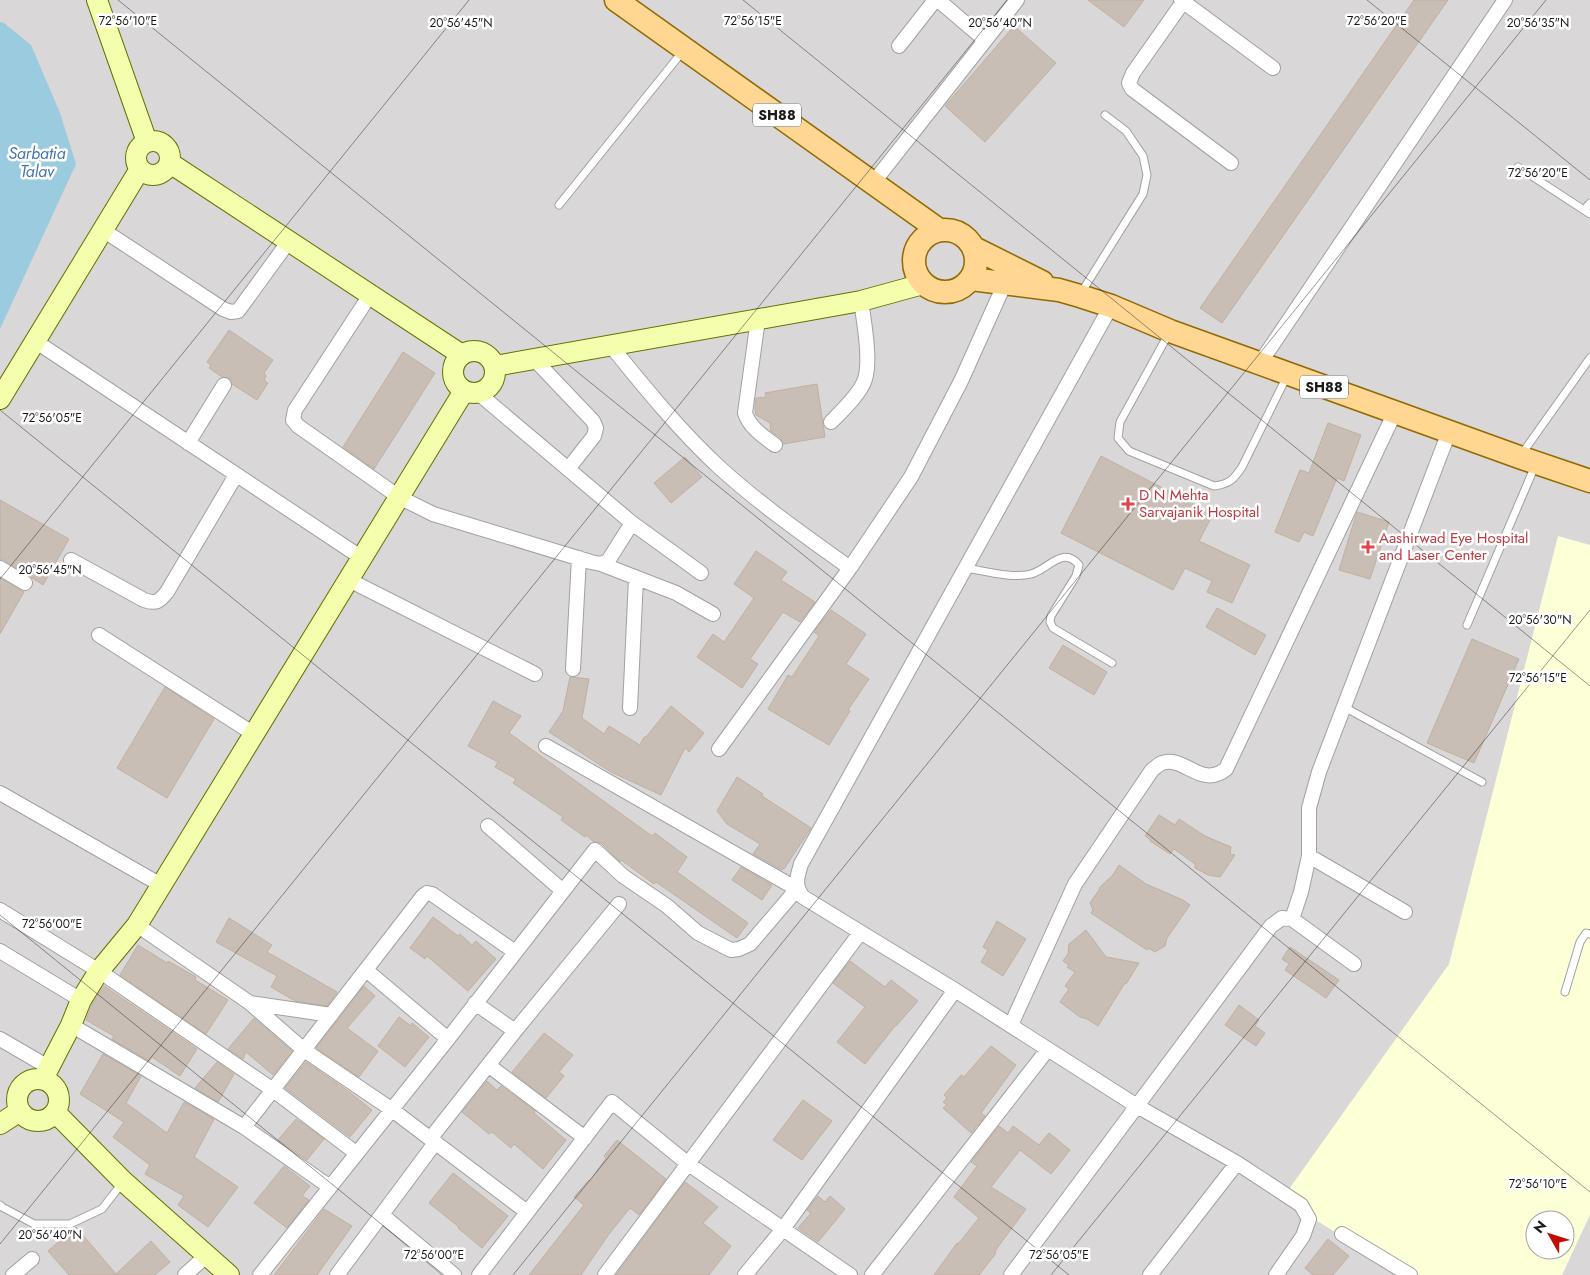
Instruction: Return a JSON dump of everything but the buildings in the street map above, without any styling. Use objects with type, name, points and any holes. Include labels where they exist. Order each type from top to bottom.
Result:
[{"type":"main road","points":[[97,0],[147,142]]},
{"type":"main road","name":"SH88","points":[[616,0],[938,230]]},
{"type":"main road","points":[[147,142],[158,142],[169,152],[170,163],[159,174],[149,174],[140,169],[138,164],[137,154],[142,145],[147,142]]},
{"type":"main road","points":[[170,163],[462,355]]},
{"type":"main road","points":[[0,399],[140,169]]},
{"type":"main road","points":[[949,229],[960,233],[968,239],[974,248],[976,263],[971,279],[954,291],[943,292],[933,290],[917,276],[914,267],[916,248],[930,233],[938,230],[949,229]]},
{"type":"main road","name":"SH88","points":[[974,248],[1069,293],[1111,306],[1170,331],[1260,364],[1590,481]]},
{"type":"main road","name":"SH88","points":[[971,279],[1069,293]]},
{"type":"main road","points":[[495,366],[862,301],[924,284]]},
{"type":"main road","points":[[474,351],[481,352],[492,360],[496,373],[494,380],[485,391],[471,392],[459,387],[455,381],[453,374],[454,366],[462,355],[474,351]]},
{"type":"main road","points":[[46,1073],[58,1092],[59,1099],[55,1112],[44,1120],[24,1116],[20,1111],[17,1099],[21,1087],[30,1080],[46,1073],[71,1025],[81,1000],[99,971],[137,925],[399,497],[471,392]]},
{"type":"main road","points":[[0,1124],[20,1111]]},
{"type":"main road","points":[[55,1112],[123,1181],[229,1275]]},
{"type":"street","points":[[899,46],[937,0],[985,40]]},
{"type":"street","points":[[873,183],[1017,0]]},
{"type":"street","points":[[1260,364],[1505,0]]},
{"type":"street","points":[[1231,163],[1132,89],[1129,83],[1133,73],[1182,1],[1272,68]]},
{"type":"street","points":[[103,230],[223,309],[231,312],[238,311],[289,241]]},
{"type":"street","points":[[719,749],[850,568],[911,477],[961,381],[1005,283]]},
{"type":"street","points":[[370,295],[295,410],[294,420],[298,426],[399,497],[432,514],[601,564],[676,593],[713,614]]},
{"type":"street","points":[[832,422],[852,400],[865,380],[868,365],[862,301]]},
{"type":"street","points":[[260,1275],[596,850],[623,876],[667,906],[698,933],[731,950],[750,944],[797,889],[800,864],[1111,306]]},
{"type":"street","points":[[758,319],[745,413],[752,427],[775,445]]},
{"type":"street","points":[[35,341],[362,558]]},
{"type":"street","points":[[611,346],[662,408],[719,467],[782,520],[850,568]]},
{"type":"street","points":[[534,359],[593,422],[596,428],[594,436],[568,469]]},
{"type":"street","points":[[188,443],[224,385]]},
{"type":"street","points":[[471,392],[632,523],[701,573]]},
{"type":"street","points":[[1011,1025],[1075,884],[1152,770],[1162,763],[1172,762],[1206,775],[1218,775],[1226,768],[1394,412]]},
{"type":"street","points":[[1292,919],[1309,856],[1309,808],[1319,772],[1449,432]]},
{"type":"street","points":[[71,560],[144,600],[152,603],[160,600],[167,592],[236,475]]},
{"type":"street","points":[[601,564],[608,561],[632,523]]},
{"type":"street","points":[[573,669],[579,558]]},
{"type":"street","points":[[0,568],[25,583]]},
{"type":"street","points":[[630,708],[636,578]]},
{"type":"street","points":[[348,580],[535,674]]},
{"type":"street","points":[[99,635],[254,734]]},
{"type":"street","points":[[546,746],[797,889],[803,897],[860,933],[955,990],[1137,1106],[1237,1163],[1301,1204],[1309,1219],[1303,1236],[1276,1275]]},
{"type":"street","points":[[0,793],[162,885]]},
{"type":"street","points":[[488,826],[563,891]]},
{"type":"street","points":[[1309,856],[1405,912]]},
{"type":"street","points":[[244,1127],[427,893],[432,894],[515,952]]},
{"type":"street","points":[[337,1275],[382,1215],[432,1141],[488,1065],[620,904]]},
{"type":"street","points":[[0,910],[99,971],[273,1090],[356,1154]]},
{"type":"street","points":[[1012,1275],[1272,926],[1282,918],[1292,919],[1354,964]]},
{"type":"street","points":[[137,925],[250,1003],[304,1050],[391,1109],[527,1212]]},
{"type":"street","points":[[605,1275],[860,933]]},
{"type":"street","points":[[0,951],[81,1000]]},
{"type":"street","points":[[366,970],[448,1039]]},
{"type":"street","points":[[745,1275],[783,1229],[955,990]]},
{"type":"street","points":[[250,1003],[331,1015]]},
{"type":"street","points":[[475,1003],[515,1031]]},
{"type":"street","points":[[71,1025],[244,1127],[330,1187]]},
{"type":"street","points":[[0,1040],[46,1073]]},
{"type":"street","points":[[872,1275],[1048,1049]]},
{"type":"street","points":[[488,1065],[585,1138]]},
{"type":"street","points":[[478,1275],[612,1102],[688,1163],[850,1275]]},
{"type":"street","points":[[1150,1275],[1237,1163]]},
{"type":"street","points":[[382,1215],[454,1275]]},
{"type":"street","points":[[1342,1234],[1410,1275]]},
{"type":"street","points":[[185,1275],[206,1256]]},
{"type":"street","points":[[13,1275],[32,1259]]},
{"type":"lane","points":[[559,205],[685,49]]},
{"type":"lane","points":[[1069,293],[1143,194],[1147,175],[1143,156],[1126,131],[1104,115]]},
{"type":"lane","points":[[1518,167],[1587,212],[1590,203]]},
{"type":"lane","points":[[1170,331],[1120,422],[1118,438],[1129,451],[1214,486],[1225,485],[1235,478],[1288,374]]},
{"type":"lane","points":[[1468,625],[1528,460],[1590,358]]},
{"type":"lane","points":[[966,568],[1020,576],[1034,574],[1054,561],[1066,557],[1074,560],[1079,565],[1076,576],[1051,616],[1050,622],[1053,628],[1112,663]]},
{"type":"lane","points":[[1344,707],[1482,782]]},
{"type":"lane","points":[[1565,992],[1582,936],[1586,933],[1590,934]]},
{"type":"lane","points":[[0,1205],[34,1224],[70,1224],[102,1209],[123,1181]]},
{"type":"shaded area","points":[[0,0],[1590,0],[1590,1275],[0,1275]]},
{"type":"shaded area","points":[[1558,536],[1590,545],[1590,1215],[1575,1247],[1575,1210],[1525,1210],[1525,1260],[1569,1260],[1562,1275],[1404,1275],[1282,1199],[1449,964]]},
{"type":"water","name":"Sarbatia Talav","points":[[0,22],[4,23],[31,45],[60,113],[76,164],[0,329]]},
{"type":"place","name":"D N Mehta Sarvajanik Hospital","points":[[1128,504]]},
{"type":"place","name":"Aashirwad Eye Hospital and Laser Center","points":[[1368,547]]}]
